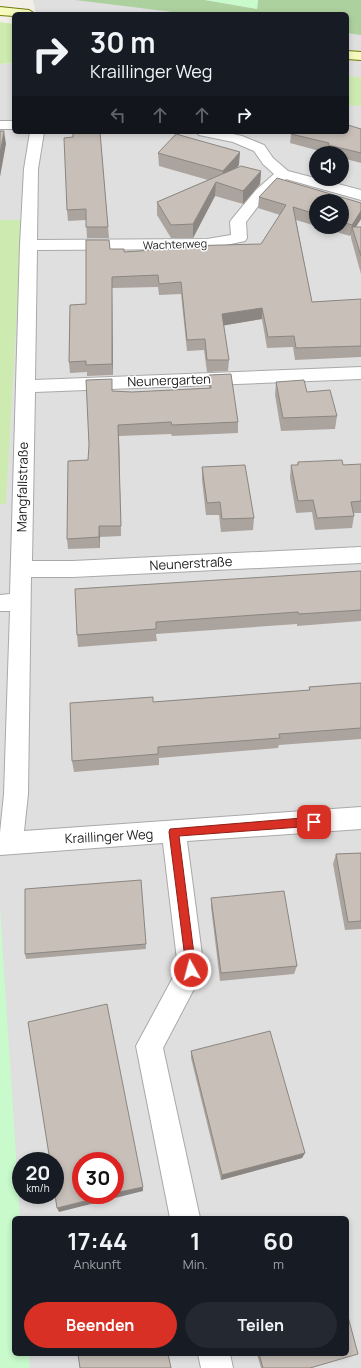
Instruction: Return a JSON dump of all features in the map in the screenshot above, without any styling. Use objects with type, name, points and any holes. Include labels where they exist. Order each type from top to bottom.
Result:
[{"type":"main road","points":[[0,11],[12,12]]},
{"type":"main road","points":[[349,55],[361,56]]},
{"type":"street","points":[[0,125],[12,125]]},
{"type":"street","name":"Mangfallstraße","points":[[5,843],[16,794],[10,603],[20,569],[28,245],[31,169],[37,134]]},
{"type":"street","points":[[213,134],[237,139],[259,148],[268,161],[283,174],[361,195]]},
{"type":"street","name":"Wachterweg","points":[[28,245],[207,244],[239,238],[238,222],[261,192],[283,174]]},
{"type":"street","name":"Neunergarten","points":[[24,386],[361,373]]},
{"type":"street","name":"Neunerstraße","points":[[20,569],[73,569],[361,554]]},
{"type":"street","name":"Kraillinger Weg","points":[[5,843],[361,818]]},
{"type":"street","points":[[174,832],[191,970],[149,1046],[185,1216]]},
{"type":"street","points":[[214,1356],[217,1368]]},
{"type":"shaded area","points":[[33,0],[361,0],[361,1368],[0,1368],[0,64],[12,63],[12,134],[349,134],[349,12],[36,12]]},
{"type":"green space","points":[[75,0],[205,0],[257,9],[258,0],[361,0],[361,35],[349,33],[349,12],[173,12]]},
{"type":"green space","points":[[205,0],[258,0],[257,9]]},
{"type":"green space","points":[[0,22],[12,24],[12,63],[0,64]]},
{"type":"green space","points":[[349,76],[361,77],[361,106],[349,105]]},
{"type":"green space","points":[[0,220],[22,220],[6,504],[0,504]]},
{"type":"green space","points":[[0,909],[16,1152],[12,1152],[12,1204],[19,1204],[20,1216],[12,1216],[12,1356],[29,1356],[30,1368],[0,1368]]},
{"type":"building","points":[[349,125],[361,129],[361,153],[349,150],[349,146],[328,145],[329,143],[291,134],[349,134]]},
{"type":"building","points":[[0,131],[4,131],[0,154]]},
{"type":"building","points":[[73,134],[100,134],[108,227],[86,227],[86,209],[67,210],[64,138],[73,137]]},
{"type":"building","points":[[176,134],[240,152],[223,171],[158,153]]},
{"type":"building","points":[[241,166],[261,171],[243,191],[216,182],[193,224],[171,225],[157,202]]},
{"type":"building","points":[[277,178],[331,194],[309,194],[309,212],[293,207],[312,302],[361,299],[361,346],[296,348],[294,336],[268,337],[262,308],[222,314],[229,360],[207,360],[205,339],[187,340],[181,282],[159,284],[158,275],[112,277],[112,364],[86,365],[86,361],[69,362],[70,305],[86,304],[86,240],[109,240],[110,249],[124,249],[124,252],[184,248],[183,246],[261,244],[286,205],[259,197]]},
{"type":"building","points":[[349,199],[361,203],[361,211],[352,225],[349,224]]},
{"type":"building","points":[[352,227],[361,227],[361,256]]},
{"type":"building","points":[[231,374],[238,422],[172,425],[171,422],[118,425],[121,526],[99,526],[99,537],[67,539],[68,461],[88,460],[89,445],[86,380],[112,379],[112,391],[132,392],[211,388],[209,375]]},
{"type":"building","points":[[304,380],[307,392],[330,390],[337,416],[283,418],[276,382]]},
{"type":"building","points":[[342,460],[343,465],[361,464],[361,501],[351,502],[354,516],[317,518],[313,500],[298,501],[291,465],[298,465],[298,462]]},
{"type":"building","points":[[245,465],[254,518],[222,519],[220,502],[207,503],[202,467]]},
{"type":"building","points":[[361,571],[361,610],[299,614],[298,612],[156,622],[156,629],[77,635],[75,589]]},
{"type":"building","points":[[361,683],[361,728],[279,734],[280,738],[158,747],[158,754],[72,761],[70,703],[153,697],[153,702],[310,690],[309,687]]},
{"type":"building","points":[[361,853],[361,921],[348,922],[336,854]]},
{"type":"building","points":[[141,880],[146,944],[25,954],[25,889]]},
{"type":"building","points":[[284,891],[297,966],[221,973],[211,898]]},
{"type":"building","points":[[107,1004],[143,1187],[124,1191],[124,1152],[72,1152],[73,1204],[57,1208],[56,1204],[64,1204],[64,1152],[49,1152],[28,1022]]},
{"type":"building","points":[[270,1031],[305,1153],[222,1175],[191,1051]]},
{"type":"building","points":[[349,1320],[358,1354],[310,1368],[263,1368],[260,1356],[349,1356]]},
{"type":"building","points":[[78,1356],[168,1356],[171,1368],[80,1368]]},
{"type":"route","points":[[191,970],[174,832],[314,822]]}]
